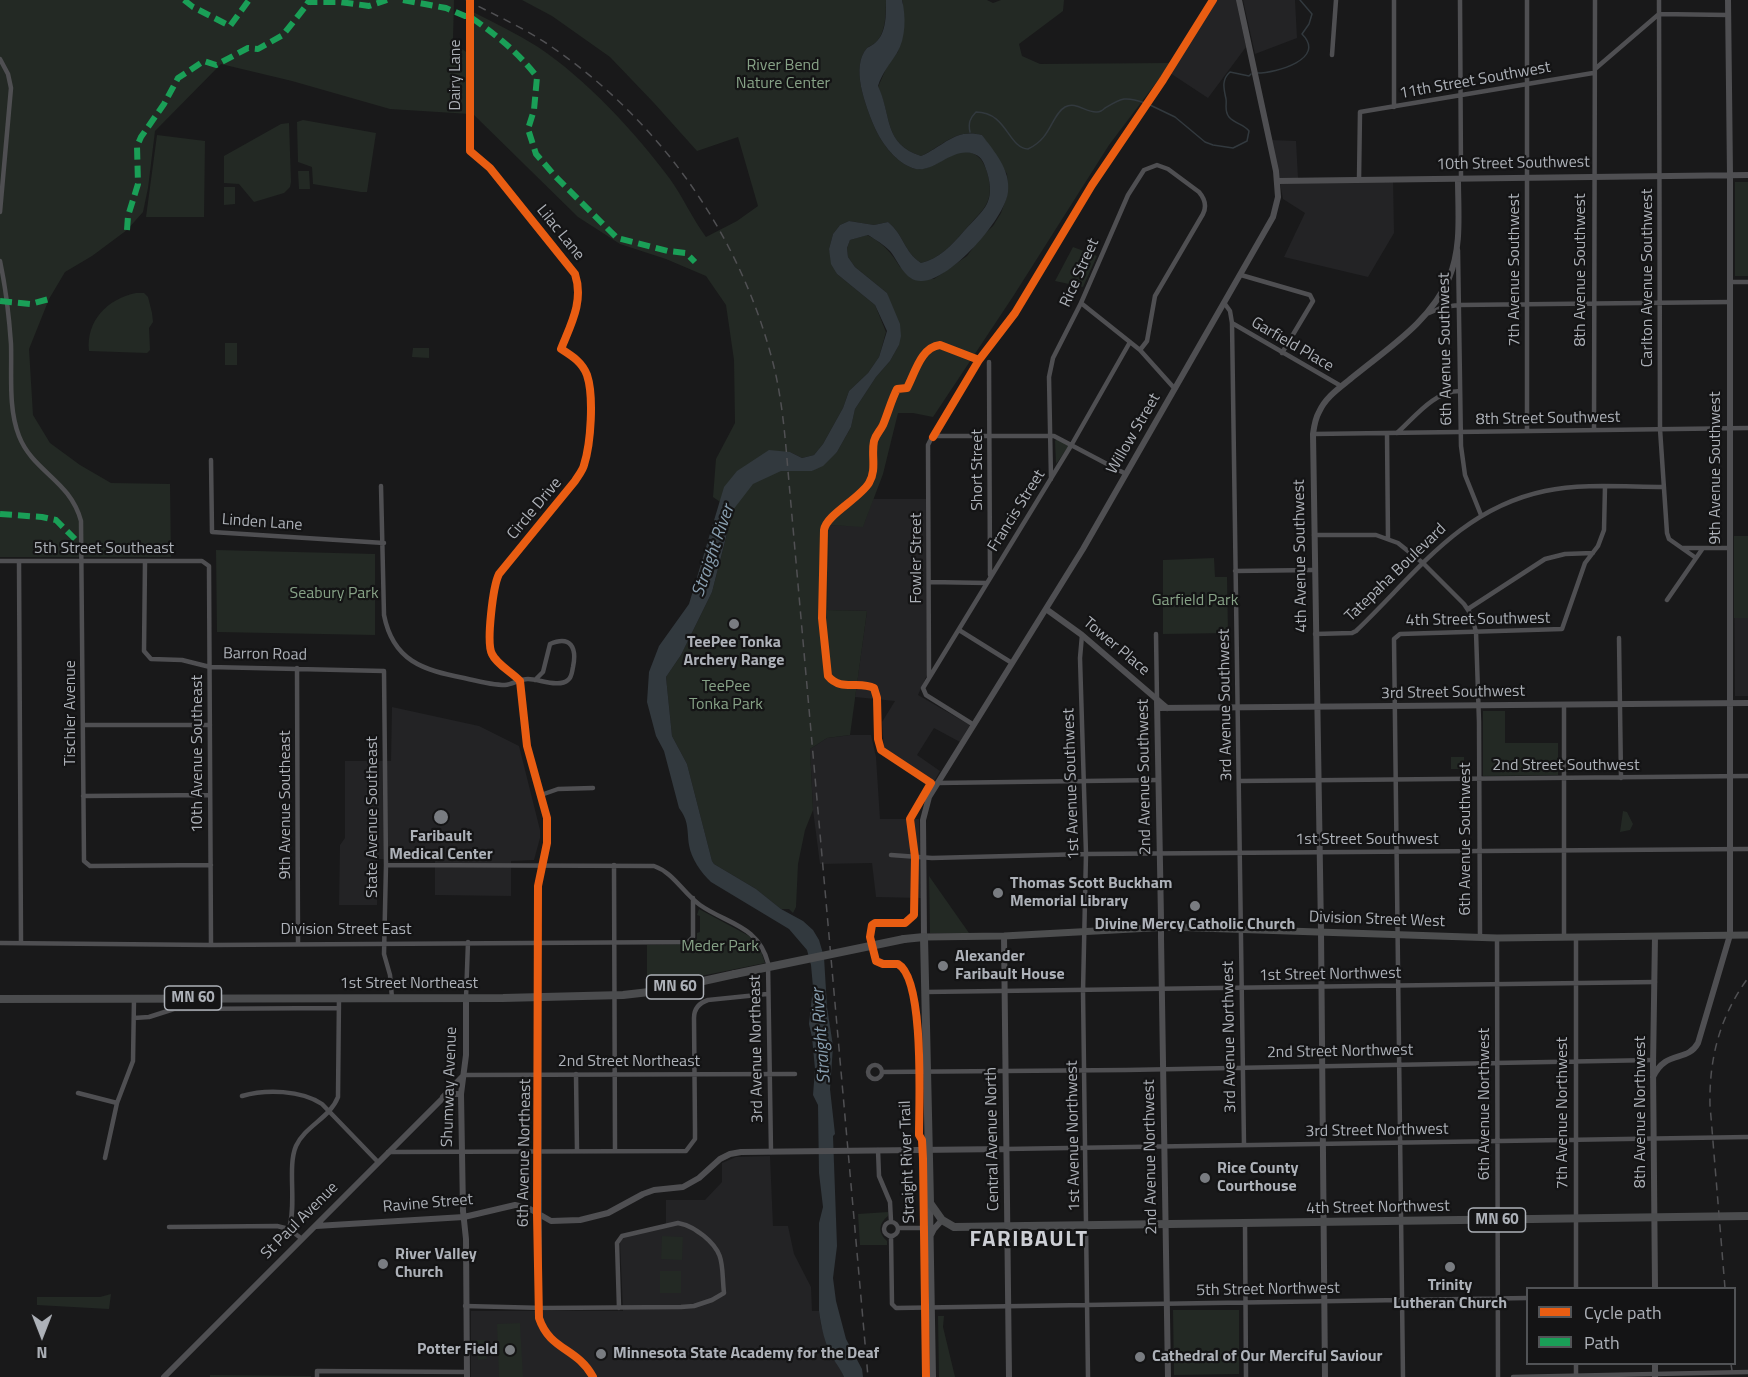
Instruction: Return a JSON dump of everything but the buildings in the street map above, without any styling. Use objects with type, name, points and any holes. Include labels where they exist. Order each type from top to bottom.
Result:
[{"type":"main road","name":"Division Street West","points":[[1004,936],[1168,927],[1397,933],[1480,938],[1748,935]]},
{"type":"main road","points":[[942,1220],[930,1203],[924,938],[1004,936]]},
{"type":"main road","name":"1st Street Northeast","points":[[0,999],[539,998],[614,995],[658,991],[904,939],[924,938]]},
{"type":"main road","name":"4th Street Northwest","points":[[1008,1228],[1748,1216]]},
{"type":"main road","name":"MN 60","points":[[942,1220],[949,1225],[961,1228],[1008,1228]]},
{"type":"street","name":"Dairy Lane","points":[[470,0],[470,151]]},
{"type":"street","name":"Willow Street","points":[[924,938],[924,812],[937,783],[1046,609],[1225,304],[1273,217],[1278,197],[1278,181],[1239,0]]},
{"type":"street","points":[[1332,55],[1336,0]]},
{"type":"street","points":[[1394,0],[1394,107]]},
{"type":"street","name":"6th Avenue Southwest","points":[[1460,0],[1458,238],[1461,432],[1465,475],[1481,515]]},
{"type":"street","name":"7th Avenue Southwest","points":[[1527,0],[1527,431]]},
{"type":"street","name":"8th Avenue Southwest","points":[[1594,430],[1595,0]]},
{"type":"street","name":"Carlton Avenue Southwest","points":[[1659,0],[1660,429],[1668,536],[1682,549]]},
{"type":"street","name":"9th Avenue Southwest","points":[[1673,1057],[1692,1051],[1698,1042],[1730,935],[1728,0]]},
{"type":"street","points":[[1594,71],[1659,14],[1728,15]]},
{"type":"street","points":[[0,58],[8,74],[11,88],[0,212]]},
{"type":"street","name":"11th Street Southwest","points":[[1359,180],[1360,112],[1594,71]]},
{"type":"street","name":"Lilac Lane","points":[[470,151],[490,168],[575,274],[578,282],[578,305],[561,350]]},
{"type":"street","name":"Rice Street","points":[[1051,479],[1050,368],[1056,350],[1081,303],[1128,195],[1141,174],[1147,168],[1157,165],[1163,166],[1199,192],[1203,196],[1205,205],[1203,214],[1155,296],[1147,341],[1140,350]]},
{"type":"street","name":"10th Street Southwest","points":[[1278,181],[1748,175]]},
{"type":"street","name":"4th Avenue Southwest","points":[[1325,1377],[1313,434],[1319,412],[1332,394],[1412,328],[1439,297],[1449,279],[1457,252],[1458,238]]},
{"type":"street","name":"Tischler Avenue","points":[[0,261],[9,302],[12,402],[16,427],[29,455],[61,485],[74,501],[81,521],[85,864],[90,866],[211,865]]},
{"type":"street","points":[[1241,275],[1310,295],[1312,298],[1313,301],[1282,352]]},
{"type":"street","points":[[1730,282],[1748,282]]},
{"type":"street","points":[[1426,314],[1443,307],[1459,305],[1730,302]]},
{"type":"street","points":[[1081,303],[1140,350],[1175,389]]},
{"type":"street","name":"3rd Avenue Southwest","points":[[1225,304],[1230,311],[1232,323],[1240,928]]},
{"type":"street","name":"Garfield Place","points":[[1232,323],[1341,386]]},
{"type":"street","name":"Francis Street","points":[[974,725],[926,696],[923,691],[929,677],[1072,444],[1130,342]]},
{"type":"street","name":"Circle Drive","points":[[520,681],[495,659],[489,648],[496,581],[506,564],[575,481],[584,466],[590,429],[587,375],[573,356],[561,350]]},
{"type":"street","name":"Short Street","points":[[989,362],[989,580]]},
{"type":"street","points":[[1396,433],[1435,399],[1447,393],[1460,392]]},
{"type":"street","name":"8th Street Southwest","points":[[1313,434],[1748,428]]},
{"type":"street","points":[[1387,433],[1389,538]]},
{"type":"street","name":"Fowler Street","points":[[929,677],[928,445],[936,436],[990,436]]},
{"type":"street","points":[[990,436],[1059,437],[1126,474]]},
{"type":"street","name":"Linden Lane","points":[[211,460],[212,532],[384,543]]},
{"type":"street","points":[[381,486],[384,615],[388,632],[404,654],[418,665],[439,673],[507,685],[535,680],[561,683],[571,677],[576,654],[572,645],[566,641],[550,644],[543,672],[535,680]]},
{"type":"street","points":[[1575,554],[1585,563],[1593,553],[1604,530],[1605,487]]},
{"type":"street","name":"Tatepaha Boulevard","points":[[1315,634],[1356,632],[1450,536],[1481,515],[1513,500],[1546,491],[1605,487],[1664,487]]},
{"type":"street","points":[[1314,535],[1369,535],[1389,538],[1407,549],[1423,563],[1468,609],[1545,559],[1555,555],[1593,553]]},
{"type":"street","points":[[1682,549],[1729,548]]},
{"type":"street","points":[[1682,549],[1696,558]]},
{"type":"street","points":[[1666,600],[1703,549]]},
{"type":"street","name":"5th Street Southeast","points":[[0,561],[202,561],[208,564]]},
{"type":"street","points":[[19,561],[21,944]]},
{"type":"street","name":"Barron Road","points":[[145,562],[144,651],[148,657],[182,660],[210,667],[384,671]]},
{"type":"street","name":"4th Street Southwest","points":[[1394,707],[1395,636],[1562,629],[1585,563]]},
{"type":"street","name":"10th Avenue Southeast","points":[[208,564],[211,945]]},
{"type":"street","points":[[1235,571],[1314,570]]},
{"type":"street","points":[[930,582],[989,580]]},
{"type":"street","name":"Tower Place","points":[[1046,609],[1082,635],[1167,708]]},
{"type":"street","name":"6th Avenue Southwest","points":[[1468,609],[1476,632],[1480,938]]},
{"type":"street","points":[[959,630],[1012,663]]},
{"type":"street","name":"2nd Avenue Southwest","points":[[1156,634],[1161,937]]},
{"type":"street","name":"1st Avenue Southwest","points":[[1082,635],[1080,658],[1086,854],[1085,931]]},
{"type":"street","points":[[1619,638],[1621,778]]},
{"type":"street","name":"9th Avenue Southeast","points":[[297,668],[298,943]]},
{"type":"street","name":"State Avenue Southeast","points":[[384,671],[386,865],[384,954],[390,975],[392,998]]},
{"type":"street","name":"6th Avenue Northeast","points":[[520,681],[527,746],[548,830],[548,843],[538,886],[539,1308]]},
{"type":"street","name":"3rd Street Southwest","points":[[1158,708],[1748,703]]},
{"type":"street","points":[[1564,705],[1564,937]]},
{"type":"street","points":[[1394,707],[1403,1377]]},
{"type":"street","points":[[83,725],[210,725]]},
{"type":"street","name":"2nd Street Southwest","points":[[1239,781],[1748,776]]},
{"type":"street","points":[[937,783],[1158,780]]},
{"type":"street","points":[[541,795],[558,789],[593,788]]},
{"type":"street","points":[[83,796],[210,795]]},
{"type":"street","name":"1st Street Southwest","points":[[891,855],[924,858],[1086,854],[1748,849]]},
{"type":"street","points":[[386,865],[646,865],[662,869],[693,898]]},
{"type":"street","points":[[614,865],[615,1151]]},
{"type":"street","name":"Division Street East","points":[[0,944],[688,942],[692,939],[693,898]]},
{"type":"street","name":"3rd Avenue Northeast","points":[[693,898],[699,904],[744,929],[762,946],[768,963],[771,1152]]},
{"type":"street","name":"3rd Avenue Northwest","points":[[1240,928],[1244,1145]]},
{"type":"street","name":"1st Avenue Northwest","points":[[1085,931],[1083,991],[1088,1227],[1088,1377]]},
{"type":"street","name":"Central Avenue North","points":[[1004,936],[1009,1377]]},
{"type":"street","name":"8th Avenue Northwest","points":[[1655,936],[1653,1077],[1655,1287]]},
{"type":"street","name":"2nd Avenue Northwest","points":[[1161,937],[1168,1377]]},
{"type":"street","name":"7th Avenue Northwest","points":[[1576,937],[1576,1287]]},
{"type":"street","name":"6th Avenue Northwest","points":[[1497,938],[1498,1377]]},
{"type":"street","name":"Shumway Avenue","points":[[467,1375],[466,1239],[461,1152],[461,1094],[466,1055],[468,942]]},
{"type":"street","name":"1st Street Northwest","points":[[1005,991],[1655,982]]},
{"type":"street","points":[[925,992],[1005,991]]},
{"type":"street","points":[[388,1152],[686,1151],[695,1138],[694,1018],[698,1005],[708,1000],[767,994]]},
{"type":"street","points":[[289,1229],[293,1214],[292,1164],[296,1146],[301,1138],[335,1105],[339,1094],[339,998]]},
{"type":"street","points":[[105,1158],[117,1103],[133,1061],[134,999]]},
{"type":"street","points":[[134,1018],[149,1017],[174,1009],[339,1008]]},
{"type":"street","points":[[1653,1077],[1661,1063],[1673,1057]]},
{"type":"street","name":"2nd Street Northwest","points":[[1006,1070],[1399,1065],[1654,1060],[1673,1057]]},
{"type":"street","points":[[882,1072],[1006,1070]]},
{"type":"street","points":[[576,1074],[577,1151]]},
{"type":"street","name":"2nd Street Northeast","points":[[463,1075],[795,1074]]},
{"type":"street","points":[[442,1099],[463,1075]]},
{"type":"street","points":[[78,1093],[117,1103]]},
{"type":"street","points":[[242,1096],[295,1093],[314,1098],[378,1162]]},
{"type":"street","name":"St Paul Avenue","points":[[164,1377],[442,1099],[461,1094]]},
{"type":"street","name":"3rd Street Northwest","points":[[1006,1149],[1748,1137]]},
{"type":"street","name":"Ravine Street","points":[[316,1226],[464,1217],[514,1205],[523,1206],[550,1221],[580,1220],[608,1213],[643,1194],[691,1184],[712,1164],[730,1154],[1006,1149]]},
{"type":"street","points":[[879,1150],[879,1176],[889,1200],[891,1221]]},
{"type":"street","points":[[930,1203],[933,1377]]},
{"type":"street","points":[[930,1238],[942,1220]]},
{"type":"street","points":[[891,1221],[899,1228]]},
{"type":"street","points":[[891,1221],[884,1229],[886,1234],[891,1236],[896,1234],[899,1228]]},
{"type":"street","points":[[465,1306],[539,1308],[619,1308],[694,1306],[724,1293],[720,1257],[716,1247],[696,1230],[678,1222],[622,1236],[617,1243],[619,1308]]},
{"type":"street","points":[[1245,1224],[1246,1377]]},
{"type":"street","points":[[169,1227],[278,1226],[289,1229],[302,1239]]},
{"type":"street","points":[[899,1228],[930,1228]]},
{"type":"street","name":"5th Street Northwest","points":[[891,1236],[894,1307],[1526,1298]]},
{"type":"street","points":[[539,1308],[543,1329],[551,1340],[584,1362],[593,1377]]},
{"type":"street","points":[[1513,1377],[1655,1376],[1748,1372]]},
{"type":"street","points":[[317,1374],[467,1375]]},
{"type":"shaded area","points":[[1217,0],[1236,0],[1246,47],[1208,98],[1170,73]]},
{"type":"shaded area","points":[[1243,0],[1295,0],[1297,38],[1255,54]]},
{"type":"shaded area","points":[[1272,140],[1296,141],[1298,178],[1393,177],[1394,233],[1368,277],[1284,257],[1305,213],[1283,199]]},
{"type":"shaded area","points":[[873,499],[927,499],[927,675],[918,695],[970,725],[960,742],[934,728],[917,755],[940,771],[931,787],[904,768],[904,762],[884,749],[882,722],[895,701],[855,697],[867,611],[827,610],[829,525],[863,526]]},
{"type":"shaded area","points":[[1734,536],[1748,536],[1748,696],[1735,696]]},
{"type":"shaded area","name":"Faribault Medical Center","points":[[392,707],[479,726],[519,746],[540,838],[534,860],[511,861],[511,896],[435,895],[435,860],[378,859],[377,905],[339,905],[340,845],[345,838],[345,761],[391,761]]},
{"type":"shaded area","points":[[871,735],[876,757],[880,819],[919,819],[921,898],[876,897],[872,863],[820,864],[813,810],[810,749],[827,738]]},
{"type":"shaded area","points":[[770,1156],[773,1226],[788,1226],[794,1254],[811,1287],[812,1311],[819,1311],[821,1325],[833,1359],[839,1365],[844,1377],[471,1377],[471,1311],[623,1311],[620,1242],[622,1236],[666,1225],[666,1200],[705,1200],[722,1182],[722,1163],[736,1157]]},
{"type":"green space","points":[[0,0],[454,0],[453,40],[470,55],[470,114],[390,109],[292,81],[221,64],[155,131],[143,212],[127,230],[92,256],[65,272],[49,299],[29,349],[33,415],[50,443],[80,465],[111,483],[170,484],[171,557],[0,557]]},
{"type":"green space","points":[[522,0],[886,0],[885,23],[879,39],[867,48],[860,65],[864,98],[880,138],[899,160],[918,169],[966,152],[979,157],[982,162],[987,172],[990,191],[986,205],[945,251],[928,261],[921,263],[915,259],[898,232],[888,222],[874,225],[849,221],[840,225],[833,234],[829,249],[837,274],[875,305],[886,332],[879,357],[868,373],[849,391],[843,408],[823,444],[814,455],[802,458],[790,452],[794,470],[812,471],[837,452],[851,427],[855,409],[899,345],[887,293],[855,267],[848,257],[847,248],[850,240],[867,235],[886,248],[900,267],[934,279],[967,256],[981,237],[993,226],[1001,213],[1008,191],[1007,174],[982,135],[973,133],[957,136],[921,156],[909,151],[894,136],[878,87],[888,64],[898,52],[902,0],[987,0],[993,3],[1001,0],[1064,0],[1063,11],[1019,44],[1022,56],[1040,64],[1171,63],[1109,145],[933,417],[898,413],[883,474],[863,527],[829,525],[827,610],[867,611],[850,735],[827,738],[810,749],[813,810],[805,830],[798,864],[796,907],[793,913],[789,909],[781,909],[756,889],[714,864],[687,764],[672,736],[666,677],[681,655],[712,592],[733,511],[713,497],[716,459],[735,423],[734,360],[726,305],[706,276],[666,259],[620,244],[578,217],[473,114],[473,12],[538,47],[592,91],[657,161],[706,237],[737,221],[758,206],[738,137],[697,151],[610,57],[552,16]]},
{"type":"green space","points":[[303,120],[376,133],[367,192],[313,184],[312,167],[298,162],[297,122]]},
{"type":"green space","points":[[289,123],[291,182],[290,187],[284,193],[254,202],[239,184],[224,183],[224,156],[281,124]]},
{"type":"green space","points":[[157,135],[205,141],[204,217],[146,217]]},
{"type":"green space","points":[[298,171],[309,171],[310,189],[299,189]]},
{"type":"green space","points":[[1735,182],[1748,182],[1748,276],[1735,276]]},
{"type":"green space","points":[[224,187],[235,187],[235,204],[224,205]]},
{"type":"green space","points":[[1073,247],[1097,256],[1083,287],[1055,281]]},
{"type":"green space","points":[[136,293],[144,293],[148,297],[152,313],[153,322],[149,328],[150,350],[147,353],[89,351],[91,330],[100,313],[116,300]]},
{"type":"green space","points":[[225,343],[237,343],[237,365],[225,365]]},
{"type":"green space","points":[[413,348],[429,348],[429,358],[412,357]]},
{"type":"green space","points":[[1057,439],[1068,447],[1056,464],[1055,441]]},
{"type":"green space","points":[[1734,536],[1748,536],[1748,618],[1734,618]]},
{"type":"green space","name":"Seabury Park","points":[[216,550],[375,554],[375,635],[217,632]]},
{"type":"green space","name":"Garfield Park","points":[[1214,558],[1215,577],[1227,577],[1228,633],[1163,634],[1163,560]]},
{"type":"green space","points":[[1483,711],[1505,711],[1505,743],[1558,743],[1558,775],[1483,776]]},
{"type":"green space","points":[[1451,757],[1464,757],[1464,769],[1451,769]]},
{"type":"green space","points":[[1623,811],[1627,812],[1633,824],[1630,830],[1620,832]]},
{"type":"green space","points":[[929,876],[969,933],[930,933]]},
{"type":"green space","name":"Meder Park","points":[[699,909],[751,937],[760,948],[765,963],[647,987],[647,945],[692,944],[697,939],[697,933],[700,932],[700,916],[697,915]]},
{"type":"green space","points":[[888,1212],[880,1228],[887,1245],[860,1245],[858,1214]]},
{"type":"green space","points":[[662,1236],[683,1237],[682,1260],[661,1259]]},
{"type":"green space","points":[[660,1271],[681,1271],[681,1293],[660,1293]]},
{"type":"green space","points":[[111,1294],[109,1309],[37,1305],[37,1297],[100,1297]]},
{"type":"green space","points":[[1173,1310],[1239,1310],[1239,1374],[1174,1375]]},
{"type":"green space","points":[[938,1316],[944,1316],[943,1327],[955,1377],[939,1377]]},
{"type":"green space","name":"Potter Field","points":[[520,1323],[523,1377],[499,1377],[497,1324]]},
{"type":"green space","points":[[476,1340],[485,1340],[487,1359],[478,1360]]},
{"type":"green space","points":[[210,1375],[311,1376],[311,1377],[210,1377]]},
{"type":"water","name":"Straight River","points":[[886,0],[902,0],[904,13],[904,34],[900,47],[878,86],[894,136],[909,151],[921,156],[957,136],[973,133],[982,135],[1001,161],[1007,176],[1008,192],[1005,204],[987,232],[961,260],[934,278],[922,281],[907,275],[890,251],[868,235],[850,240],[847,248],[848,257],[855,267],[887,293],[900,324],[899,345],[855,409],[851,427],[837,452],[823,466],[812,471],[781,471],[753,484],[733,510],[712,592],[681,655],[666,677],[672,736],[687,764],[712,861],[756,889],[781,909],[803,921],[813,930],[819,940],[824,957],[827,1007],[833,1046],[830,1089],[835,1134],[833,1136],[837,1246],[833,1278],[836,1301],[846,1339],[862,1369],[863,1377],[844,1377],[828,1349],[819,1311],[819,1223],[823,1207],[819,1173],[818,1105],[813,1095],[815,1069],[809,1024],[813,987],[807,950],[789,929],[711,882],[697,865],[690,850],[686,821],[679,808],[664,751],[656,736],[647,702],[649,672],[659,646],[689,604],[724,487],[737,471],[769,450],[790,452],[802,458],[814,455],[823,444],[843,408],[849,391],[868,373],[879,357],[887,331],[875,305],[837,274],[831,264],[829,249],[833,234],[840,225],[849,221],[874,225],[888,222],[898,232],[915,259],[921,263],[934,258],[950,246],[982,211],[989,198],[987,172],[983,161],[977,155],[966,152],[957,154],[934,165],[918,169],[899,160],[884,144],[877,132],[861,87],[860,65],[867,48],[875,43],[882,34]]},
{"type":"waterway","points":[[1257,73],[1276,70],[1296,63],[1308,51],[1308,43],[1302,34],[1312,14],[1300,0]]},
{"type":"waterway","points":[[1150,105],[1175,117],[1205,142],[1233,148],[1247,141],[1249,131],[1227,115],[1224,81],[1230,72],[1249,76],[1251,74]]},
{"type":"waterway","points":[[970,132],[969,123],[974,114],[976,112],[986,114],[1001,123],[1016,143],[1028,149],[1042,139],[1057,115],[1065,107],[1073,105],[1097,112],[1124,99],[1145,103]]},
{"type":"railway","points":[[466,0],[546,43],[624,106],[658,142],[689,182],[716,224],[739,269],[758,315],[773,363],[786,444],[868,1377]]},
{"type":"railway","points":[[1725,1287],[1710,1088],[1714,1054],[1723,1022],[1748,978]]},
{"type":"railway","points":[[1731,1365],[1733,1377]]},
{"type":"marked path","points":[[184,0],[230,26],[249,0]]},
{"type":"marked path","points":[[306,0],[369,6],[387,0]]},
{"type":"marked path","points":[[403,0],[446,8],[469,16],[506,44],[537,77],[534,110],[528,129],[536,154],[555,176],[617,238],[668,251],[686,253],[695,262]]},
{"type":"marked path","points":[[127,230],[128,216],[138,184],[137,146],[178,78],[204,61],[216,65],[248,48],[258,49],[283,35],[309,2]]},
{"type":"marked path","points":[[0,301],[31,304],[49,299]]},
{"type":"marked path","points":[[0,514],[56,520],[75,539]]},
{"type":"cycle path","points":[[470,0],[470,151],[490,168],[575,274],[577,303],[561,349],[582,366],[587,375],[590,395],[590,432],[583,467],[575,481],[499,574],[493,602],[490,648],[494,658],[520,681],[527,746],[547,818],[547,843],[538,886],[539,1318],[550,1337],[587,1367],[593,1377]]},
{"type":"cycle path","points":[[933,437],[979,360],[1015,313],[1092,185],[1163,80],[1213,0]]},
{"type":"cycle path","name":"Straight River Trail","points":[[926,1377],[923,1159],[922,1140],[919,1135],[917,1017],[907,974],[898,964],[883,964],[876,961],[870,937],[872,925],[875,923],[905,923],[914,915],[915,857],[910,819],[931,783],[881,750],[878,739],[877,698],[874,688],[839,684],[828,676],[822,618],[824,530],[830,519],[869,483],[873,473],[873,446],[893,398],[897,389],[907,388],[928,350],[940,345],[979,360]]},
{"type":"place","name":"TeePee Tonka Archery Range","points":[[734,624]]},
{"type":"place","name":"Faribault Medical Center","points":[[441,817]]},
{"type":"place","name":"Thomas Scott Buckham Memorial Library","points":[[998,893]]},
{"type":"place","name":"Divine Mercy Catholic Church","points":[[1195,906]]},
{"type":"place","name":"Alexander Faribault House","points":[[943,966]]},
{"type":"place","name":"Rice County Courthouse","points":[[1205,1178]]},
{"type":"place","name":"River Valley Church","points":[[383,1264]]},
{"type":"place","name":"Trinity Lutheran Church","points":[[1450,1267]]},
{"type":"place","name":"Potter Field","points":[[510,1350]]},
{"type":"place","name":"Minnesota State Academy for the Deaf","points":[[601,1354]]},
{"type":"place","name":"Cathedral of Our Merciful Saviour","points":[[1140,1357]]},
{"type":"district","name":"FARIBAULT","points":[[1029,1241]]},
{"type":"park label","name":"River Bend Nature Center","points":[[783,75]]},
{"type":"park label","name":"TeePee Tonka Park","points":[[726,696]]}]
